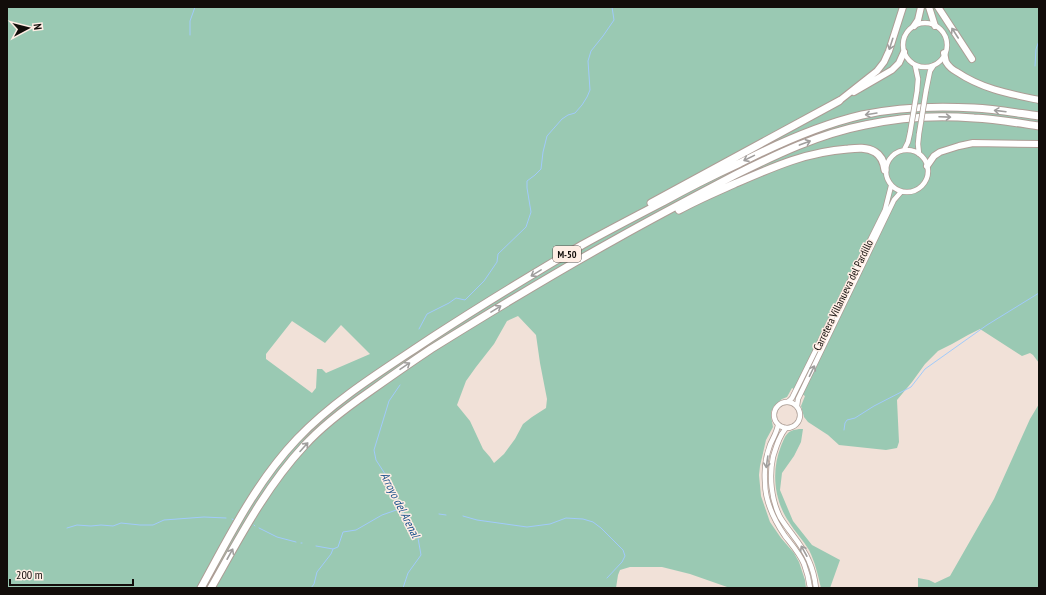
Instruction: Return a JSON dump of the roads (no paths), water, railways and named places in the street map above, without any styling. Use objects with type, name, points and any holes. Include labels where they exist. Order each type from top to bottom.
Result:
[{"type":"highway","points":[[839,101],[877,70],[884,62],[903,7]]},
{"type":"highway","points":[[914,26],[918,20],[921,7]]},
{"type":"highway","points":[[929,7],[935,26]]},
{"type":"highway","points":[[938,7],[972,59]]},
{"type":"highway","points":[[583,245],[632,214],[839,101],[892,70],[899,63],[904,52]]},
{"type":"highway","points":[[944,53],[946,62],[951,68],[966,78],[994,90],[1039,100]]},
{"type":"highway","name":"M-50","points":[[201,588],[234,528],[264,480],[285,453],[315,422],[342,399],[398,360],[456,322],[583,245],[693,186],[755,155],[795,136],[828,124],[864,115],[902,109],[937,107],[975,108],[1039,116]]},
{"type":"highway","name":"M-50","points":[[211,588],[242,533],[272,486],[304,446],[321,429],[342,411],[404,367],[462,329],[596,250],[691,198],[760,163],[798,145],[831,133],[874,123],[938,116],[975,118],[1039,126]]},
{"type":"highway","points":[[927,166],[934,156],[940,152],[973,143],[1039,144]]},
{"type":"highway","points":[[596,250],[619,241],[690,204],[763,171],[797,158],[819,152],[865,148],[878,154],[886,170]]},
{"type":"street","points":[[919,154],[919,134],[930,71],[944,53],[946,49],[946,42],[942,32],[935,26],[928,23],[914,26],[909,30],[904,40],[904,52],[915,65],[922,67],[934,65]]},
{"type":"street","points":[[904,150],[910,133],[917,91],[918,79],[915,65]]},
{"type":"street","points":[[904,150],[909,150],[919,154],[923,157],[928,173],[923,186],[913,192],[907,193],[896,190],[891,186],[886,176],[886,164],[889,159],[898,152],[904,150]]},
{"type":"street","name":"Carretera Villanueva del Pardillo","points":[[788,402],[792,398],[885,210],[891,186]]},
{"type":"street","name":"Carretera Villanueva del Pardillo","points":[[797,406],[798,399],[894,200],[901,192]]},
{"type":"street","points":[[788,402],[797,406],[800,411],[800,417],[795,426],[786,428],[778,425],[774,415],[778,406],[788,402]]},
{"type":"street","points":[[778,425],[766,462],[765,482],[768,503],[775,519],[804,563],[810,588]]},
{"type":"street","points":[[786,428],[776,447],[772,463],[771,482],[774,501],[780,517],[802,546],[809,561],[816,588]]},
{"type":"waterway","points":[[190,35],[190,21],[195,7]]},
{"type":"waterway","name":"Arroyo del Arenal","points":[[419,329],[427,314],[456,298],[465,300],[484,281],[497,262],[498,254],[526,227],[531,212],[527,181],[541,169],[547,136],[562,119],[575,113],[587,97],[590,90],[588,61],[591,51],[614,20],[612,7]]},
{"type":"waterway","points":[[1035,66],[1036,49],[1039,41]]},
{"type":"waterway","points":[[844,430],[847,420],[855,418],[874,406],[911,387],[925,369],[987,325],[1039,293]]},
{"type":"waterway","name":"Arroyo del Arenal","points":[[400,385],[389,401],[374,450],[376,460],[387,477],[409,525],[418,538],[421,555],[408,573],[403,588]]},
{"type":"waterway","points":[[316,546],[333,549],[338,547],[343,532],[356,530],[382,515],[402,508]]},
{"type":"waterway","points":[[439,514],[446,515]]},
{"type":"waterway","points":[[463,516],[477,520],[527,527],[550,524],[566,518],[583,519],[593,522],[623,550],[625,556],[622,562],[607,578]]},
{"type":"waterway","points":[[67,528],[77,525],[113,526],[121,523],[153,525],[164,520],[204,517],[226,518]]},
{"type":"waterway","points":[[259,528],[277,537],[296,542]]},
{"type":"waterway","points":[[311,588],[314,584],[317,572],[331,554],[333,549]]}]
